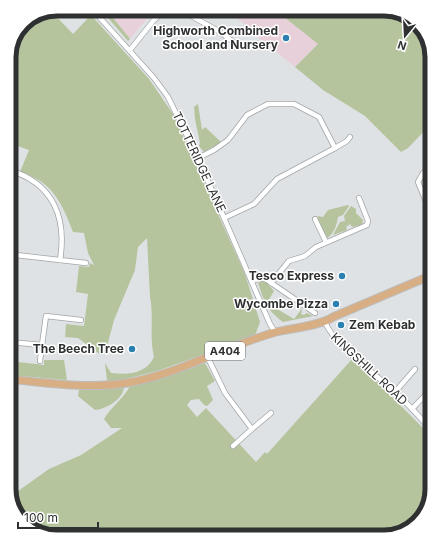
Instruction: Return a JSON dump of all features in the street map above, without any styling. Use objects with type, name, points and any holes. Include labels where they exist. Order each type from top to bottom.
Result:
[{"type":"main road","name":"A404","points":[[16,380],[105,386],[135,381],[208,358],[275,332],[325,322],[333,317],[425,278]]},
{"type":"street","name":"TOTTERIDGE LANE","points":[[99,16],[130,50],[168,97],[198,158],[275,332]]},
{"type":"street","points":[[130,50],[158,16]]},
{"type":"street","points":[[191,16],[220,32],[236,44]]},
{"type":"street","points":[[198,158],[214,150],[228,140],[247,115],[268,104],[294,104],[319,117],[335,148]]},
{"type":"street","points":[[224,218],[254,204],[278,179],[347,141],[350,137]]},
{"type":"street","points":[[425,172],[418,182],[425,199]]},
{"type":"street","points":[[16,173],[31,180],[46,191],[56,206],[62,228],[60,260]]},
{"type":"street","points":[[271,283],[289,261],[305,256],[316,247],[326,242],[367,225],[368,222],[359,198]]},
{"type":"street","points":[[315,219],[326,242]]},
{"type":"street","points":[[16,255],[86,263]]},
{"type":"street","points":[[252,281],[263,278],[315,313]]},
{"type":"street","points":[[40,361],[46,316],[81,320]]},
{"type":"street","name":"KINGSHILL ROAD","points":[[325,322],[328,331],[395,392],[425,423]]},
{"type":"street","points":[[16,343],[42,345]]},
{"type":"street","points":[[208,358],[220,386],[252,429]]},
{"type":"street","points":[[395,392],[415,369]]},
{"type":"street","points":[[412,409],[425,395]]},
{"type":"street","points":[[233,446],[271,413]]},
{"type":"shaded area","points":[[112,16],[149,16],[130,39]]},
{"type":"shaded area","name":"Highworth Combined School and Nursery","points":[[234,16],[283,16],[318,44],[295,67],[268,47],[250,31],[251,29]]},
{"type":"green space","points":[[56,16],[73,34],[90,16],[92,16],[149,79],[173,114],[245,274],[260,322],[256,333],[250,338],[157,371],[122,380],[107,381],[105,363],[111,373],[124,374],[141,370],[151,363],[154,357],[147,238],[138,247],[135,270],[114,320],[105,354],[101,355],[78,338],[65,337],[66,324],[84,326],[88,294],[76,292],[79,266],[89,267],[90,263],[94,265],[88,253],[84,233],[73,232],[65,212],[54,194],[40,181],[20,172],[29,150],[16,145],[16,54],[20,39],[30,26],[36,21],[44,18]]},
{"type":"green space","points":[[106,16],[112,16],[130,39],[128,41]]},
{"type":"green space","points":[[283,16],[387,16],[405,21],[413,28],[422,41],[425,52],[425,130],[408,148],[401,152],[365,116],[323,90],[295,67],[318,44]]},
{"type":"green space","points":[[198,104],[202,130],[205,127],[221,142],[204,152],[199,146],[200,143],[195,119],[194,107]]},
{"type":"green space","points":[[349,206],[343,215],[338,217],[336,226],[327,238],[317,219],[318,216],[323,217],[328,210]]},
{"type":"green space","points":[[351,206],[356,209],[356,213],[363,220],[362,225],[352,227],[350,224],[346,227],[347,230],[333,235],[340,222],[345,221],[344,216]]},
{"type":"green space","points":[[261,281],[266,282],[274,291],[267,303],[294,319],[301,310],[297,308],[298,306],[302,310],[301,314],[304,315],[307,313],[313,316],[283,322],[269,309],[262,296],[258,283]]},
{"type":"green space","points":[[16,301],[18,301],[16,320]]},
{"type":"green space","points":[[353,358],[425,430],[424,500],[418,512],[411,520],[402,526],[389,530],[57,530],[44,528],[30,520],[20,507],[17,497],[16,492],[49,469],[81,455],[122,428],[111,428],[104,419],[130,386],[153,381],[205,363],[215,381],[207,386],[213,400],[207,406],[204,405],[199,399],[191,400],[187,405],[197,417],[206,408],[256,462],[265,452],[267,454]]},
{"type":"green space","points":[[44,360],[64,360],[67,380],[16,376],[16,366],[18,366],[18,362],[44,365]]},
{"type":"green space","points":[[124,388],[117,400],[108,406],[95,410],[78,396],[79,390]]},
{"type":"place","name":"Highworth Combined School and Nursery","points":[[286,38]]},
{"type":"place","name":"Tesco Express","points":[[342,276]]},
{"type":"place","name":"Wycombe Pizza","points":[[336,304]]},
{"type":"place","name":"Zem Kebab","points":[[341,325]]},
{"type":"place","name":"The Beech Tree","points":[[132,349]]}]
